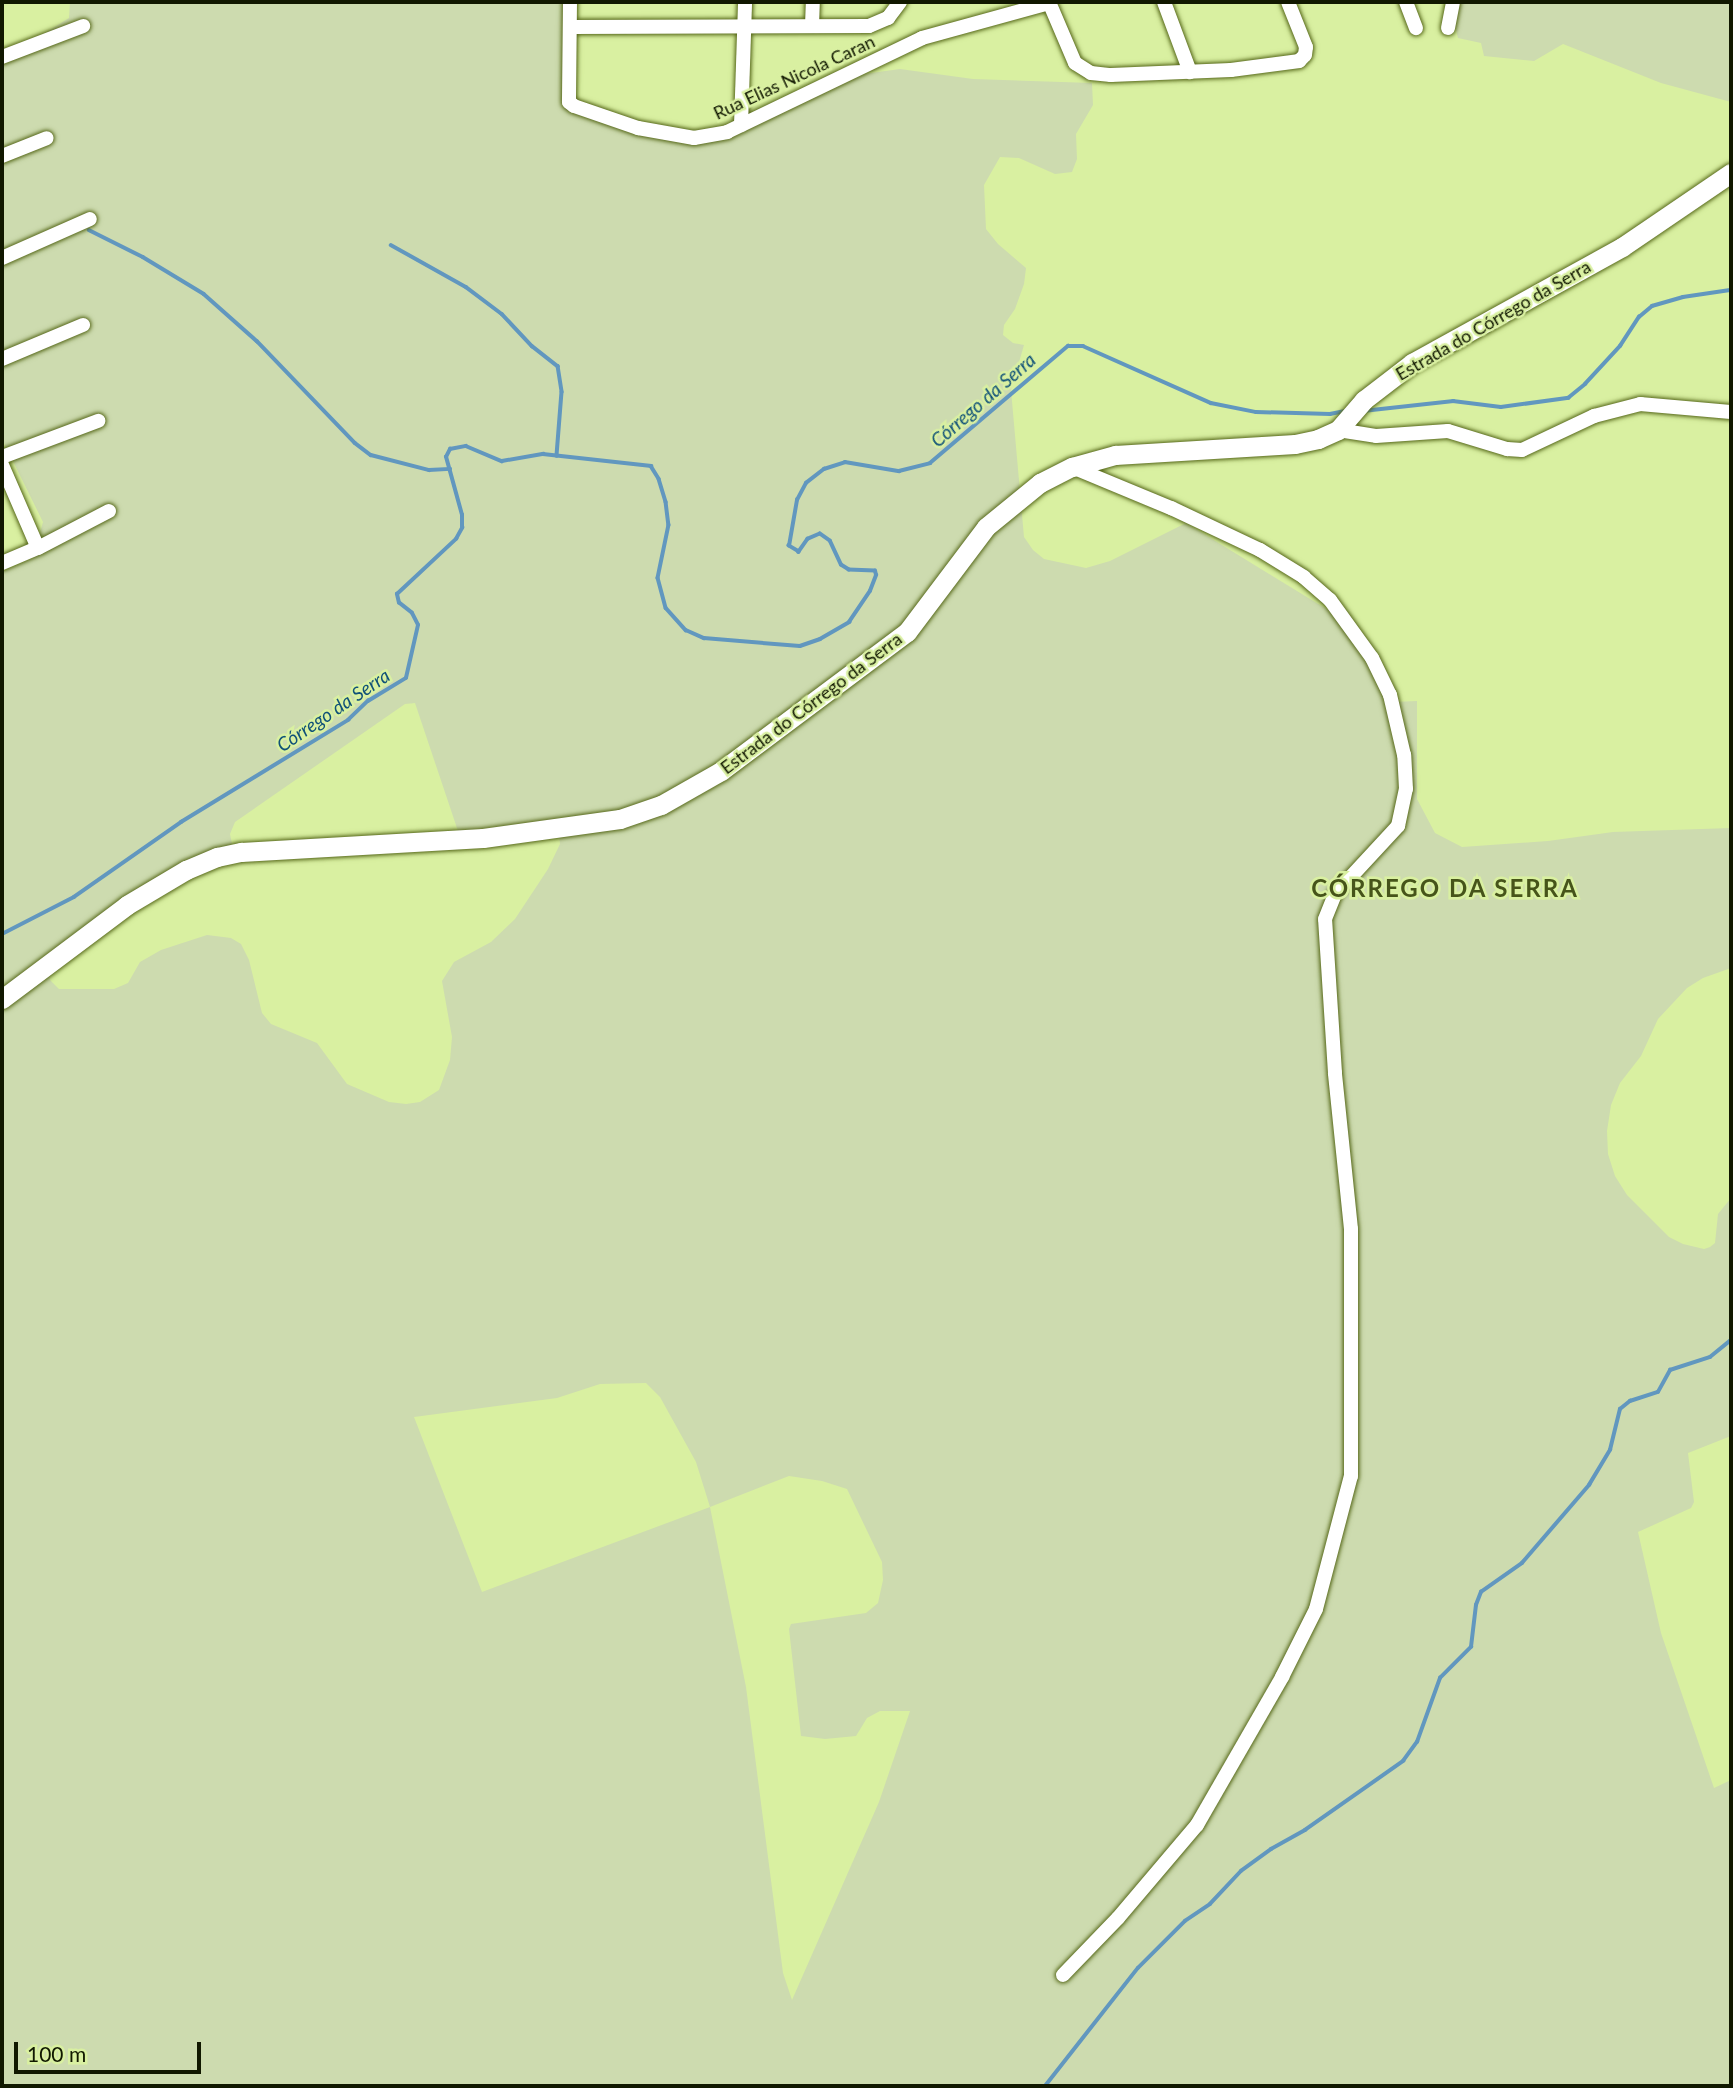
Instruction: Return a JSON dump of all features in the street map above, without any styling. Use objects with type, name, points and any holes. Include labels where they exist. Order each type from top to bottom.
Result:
[{"type":"street","name":"Rua Elias Nicola Caran","points":[[570,2],[568,96],[574,106],[668,136],[710,137],[741,125],[922,38],[1049,2]]},
{"type":"street","points":[[741,125],[745,2]]},
{"type":"street","points":[[812,26],[813,2]]},
{"type":"street","points":[[570,27],[869,26],[888,18],[901,2]]},
{"type":"street","points":[[1049,2],[1075,63],[1091,73],[1111,75],[1264,67],[1299,61],[1305,55],[1306,47],[1288,2]]},
{"type":"street","points":[[1164,2],[1190,72]]},
{"type":"street","points":[[1406,2],[1416,28]]},
{"type":"street","points":[[1448,28],[1453,2]]},
{"type":"street","points":[[2,57],[83,26]]},
{"type":"street","points":[[2,156],[47,138]]},
{"type":"street","name":"Estrada do Córrego da Serra","points":[[2,999],[127,905],[186,870],[217,857],[241,852],[298,848],[417,844],[560,828],[620,819],[688,792],[721,771],[907,632],[986,527],[1040,483],[1072,467],[1115,455],[1295,444],[1318,439],[1343,424],[1364,400],[1422,358],[1622,247],[1731,173]]},
{"type":"street","points":[[2,258],[90,219]]},
{"type":"street","points":[[2,359],[83,325]]},
{"type":"street","points":[[1343,424],[1376,436],[1448,431],[1507,449],[1522,450],[1620,408],[1661,405],[1731,412]]},
{"type":"street","points":[[2,457],[98,421]]},
{"type":"street","points":[[2,466],[37,548]]},
{"type":"street","points":[[1063,1975],[1118,1918],[1197,1825],[1282,1677],[1315,1609],[1351,1476],[1351,1229],[1335,1073],[1325,919],[1335,894],[1398,826],[1406,789],[1404,755],[1390,695],[1372,658],[1330,600],[1304,577],[1260,551],[1171,508],[1072,467]]},
{"type":"street","points":[[2,563],[109,511]]},
{"type":"green space","points":[[70,2],[567,2],[564,105],[653,138],[732,135],[864,74],[900,69],[973,79],[1092,83],[1093,105],[1076,134],[1077,159],[1072,172],[1055,174],[1019,158],[1000,157],[984,185],[986,229],[998,244],[1026,268],[1024,284],[1015,309],[1004,325],[1003,335],[1013,343],[1024,345],[1011,390],[1024,537],[1033,550],[1044,559],[1086,568],[1110,561],[1186,523],[1333,613],[1393,702],[1417,701],[1417,799],[1435,833],[1462,847],[1548,841],[1613,832],[1731,828],[1731,968],[1703,978],[1687,988],[1658,1019],[1641,1056],[1620,1083],[1611,1105],[1607,1131],[1608,1154],[1615,1176],[1627,1195],[1669,1237],[1683,1244],[1704,1249],[1710,1247],[1715,1243],[1718,1214],[1731,1198],[1731,1436],[1688,1453],[1694,1502],[1691,1508],[1638,1532],[1661,1633],[1714,1788],[1731,1780],[1731,2086],[2,2086],[2,572],[33,558],[43,522],[2,439],[2,54],[30,42],[69,18]],"holes":[[[415,703],[461,840],[559,835],[560,844],[548,869],[515,919],[491,942],[454,962],[442,981],[452,1037],[450,1060],[439,1090],[420,1102],[406,1104],[389,1102],[347,1084],[317,1043],[271,1024],[262,1013],[249,960],[241,944],[231,938],[207,935],[161,950],[140,962],[128,983],[114,989],[59,989],[50,980],[49,970],[200,860],[239,851],[232,844],[230,834],[235,822],[405,704]],[[646,1383],[660,1397],[696,1462],[710,1507],[482,1592],[414,1417],[557,1398],[600,1384]],[[789,1476],[822,1481],[847,1489],[882,1562],[883,1580],[878,1603],[866,1613],[791,1624],[789,1629],[801,1736],[825,1739],[856,1736],[867,1718],[880,1711],[910,1711],[879,1802],[792,2000],[783,1973],[746,1687],[710,1507]]]},
{"type":"green space","points":[[1449,2],[1731,2],[1731,102],[1661,83],[1563,44],[1534,61],[1484,56],[1481,43],[1458,38]]},
{"type":"waterway","points":[[89,230],[143,257],[204,294],[257,341],[355,443],[371,455],[429,470],[450,469]]},
{"type":"waterway","points":[[391,245],[466,287],[502,314],[532,346],[558,366],[562,392],[557,456]]},
{"type":"waterway","name":"Córrego da Serra","points":[[1363,411],[1453,401],[1501,407],[1568,398],[1585,384],[1620,346],[1639,317],[1652,306],[1683,297],[1731,290]]},
{"type":"waterway","name":"Córrego da Serra","points":[[2,934],[74,897],[181,822],[348,720],[368,701],[406,678],[418,625],[412,613],[399,603],[397,594],[456,539],[462,528],[462,515],[446,457],[450,449],[466,446],[502,461],[543,454],[651,466],[659,479],[669,525],[658,578],[666,608],[686,630],[704,638],[800,646],[820,639],[849,622],[870,591],[876,575],[875,571],[849,570],[841,565],[830,541],[820,534],[808,539],[799,552],[789,546],[797,500],[806,483],[824,469],[845,462],[899,471],[930,463],[1068,346],[1083,346],[1211,403],[1256,412],[1330,414],[1345,411]]},
{"type":"waterway","points":[[1045,2086],[1138,1968],[1185,1921],[1210,1904],[1241,1871],[1403,1761],[1417,1742],[1440,1678],[1471,1647],[1476,1605],[1481,1592],[1522,1563],[1589,1485],[1610,1450],[1620,1409],[1630,1401],[1658,1392],[1670,1370],[1710,1357],[1731,1340]]},
{"type":"district","name":"CÓRREGO DA SERRA","points":[[1445,888]]}]
